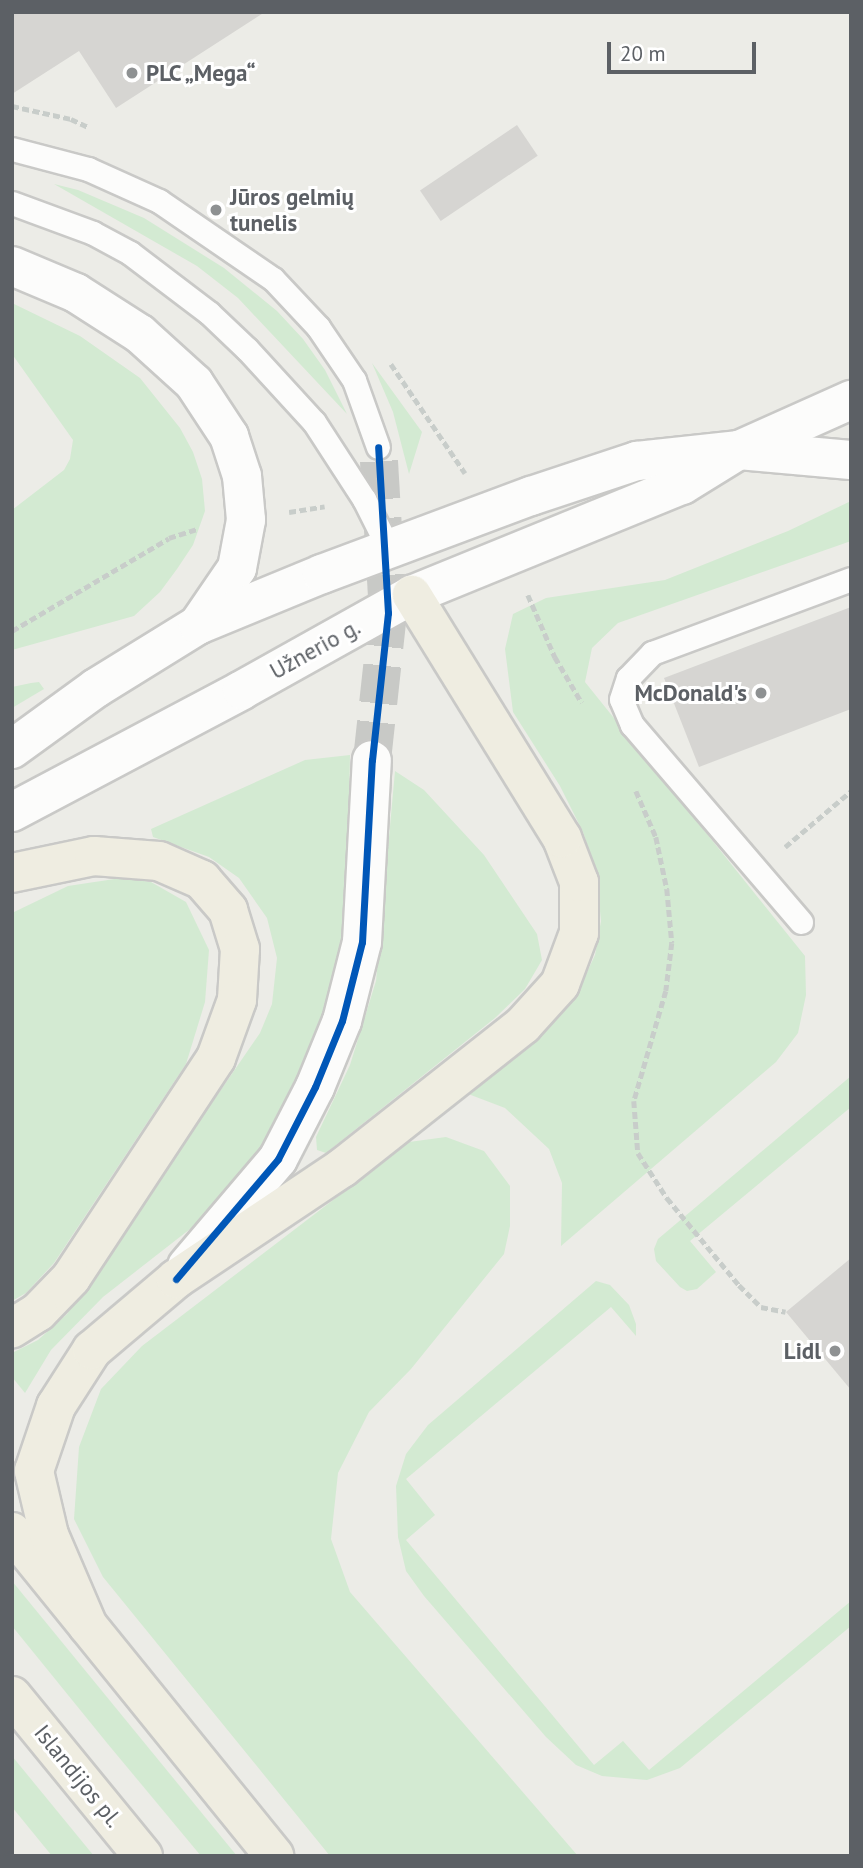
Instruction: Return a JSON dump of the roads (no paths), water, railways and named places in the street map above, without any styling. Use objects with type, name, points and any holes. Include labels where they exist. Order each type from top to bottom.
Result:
[{"type":"highway","points":[[88,1626],[49,1535],[34,1471],[56,1406],[92,1350],[176,1279],[342,1168],[523,1025],[561,984],[579,933],[579,881],[562,838],[412,595]]},
{"type":"highway","points":[[12,873],[94,856],[159,861],[202,880],[228,909],[240,949],[237,1000],[216,1058],[71,1278],[38,1312],[12,1328]]},
{"type":"highway","points":[[12,1532],[274,1856]]},
{"type":"highway","name":"Islandijos pl.","points":[[12,1696],[143,1856]]},
{"type":"main road","points":[[12,266],[76,293],[140,334],[194,383],[229,436],[242,476],[246,520],[237,568],[198,625]]},
{"type":"main road","name":"Užnerio g.","points":[[12,812],[242,690],[412,595],[682,485],[739,450],[851,400]]},
{"type":"main road","name":"Užnerio g.","points":[[12,748],[96,688],[198,625],[389,549],[531,496],[637,461],[739,450]]},
{"type":"main road","points":[[739,450],[851,460]]},
{"type":"main road","points":[[389,549],[412,595]]},
{"type":"main road","points":[[176,1279],[278,1159],[315,1087],[342,1021],[362,943],[372,760]]},
{"type":"lane","points":[[12,149],[88,169],[159,201],[273,279],[318,327],[354,380],[378,447]]},
{"type":"lane","points":[[12,203],[93,233],[111,243],[169,281],[209,313],[247,349],[314,422],[364,499],[389,549]]},
{"type":"lane","points":[[801,922],[632,725],[621,699],[628,678],[652,653],[851,579]]},
{"type":"tunnel","points":[[372,760],[388,613],[378,447]]},
{"type":"place","name":"PLC „Mega“","points":[[132,73]]},
{"type":"place","name":"Jūros gelmių tunelis","points":[[216,210]]},
{"type":"place","name":"McDonald's","points":[[761,693]]},
{"type":"place","name":"Lidl","points":[[835,1351]]}]
